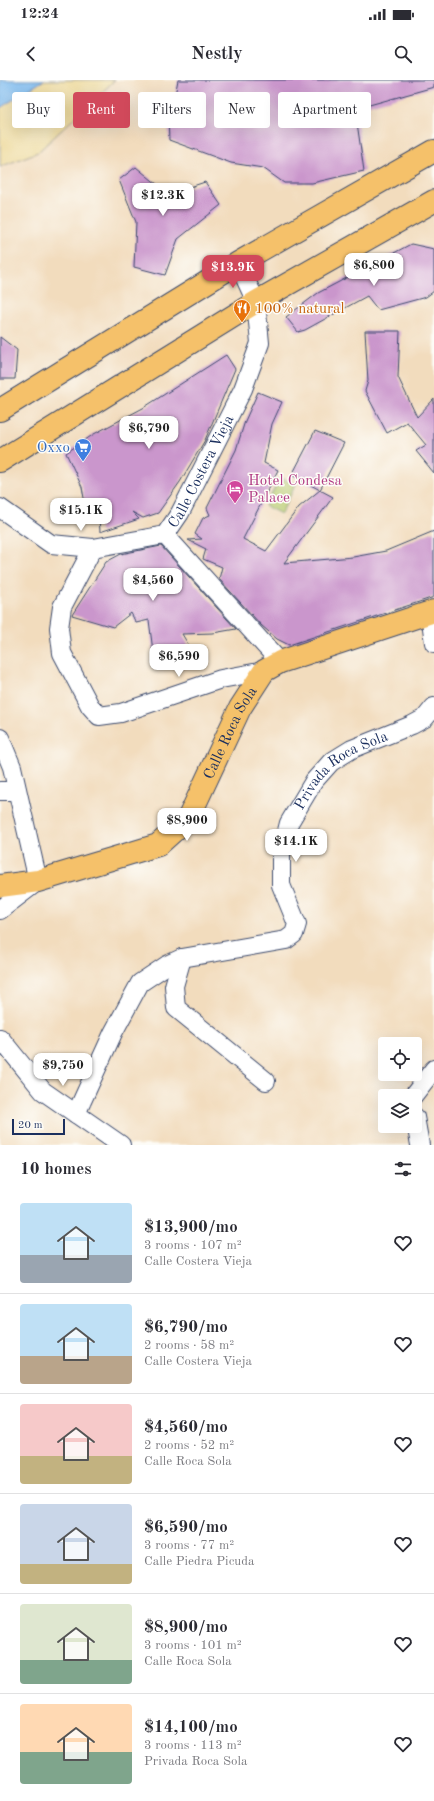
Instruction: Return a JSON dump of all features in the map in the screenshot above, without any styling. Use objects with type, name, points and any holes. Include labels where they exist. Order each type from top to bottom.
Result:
[{"type":"main road","points":[[0,410],[238,262],[434,150]]},
{"type":"main road","points":[[0,461],[256,302],[434,201]]},
{"type":"main road","points":[[272,666],[432,612]]},
{"type":"main road","name":"Calle Roca Sola","points":[[0,886],[38,881],[158,844],[189,817],[240,708],[272,666]]},
{"type":"street","name":"Calle Costera Vieja","points":[[0,508],[51,544],[93,548],[165,535],[180,513],[243,389],[260,343],[256,302],[238,262]]},
{"type":"street","points":[[93,548],[62,607],[59,628],[62,653],[90,706],[99,716],[121,713],[221,679],[272,666],[165,535]]},
{"type":"street","points":[[432,612],[434,643]]},
{"type":"street","name":"Privada Roca Sola","points":[[175,961],[286,940],[294,934],[297,924],[281,885],[281,854],[289,822],[314,781],[331,762],[352,749],[412,725],[425,718],[434,707]]},
{"type":"street","points":[[0,738],[12,767],[9,791],[38,881],[0,910]]},
{"type":"street","points":[[175,961],[174,986],[176,1008],[266,1082]]},
{"type":"street","points":[[76,1114],[113,1033],[140,983],[175,961]]},
{"type":"street","points":[[0,1038],[42,1091],[121,1145]]},
{"type":"street","points":[[418,1089],[434,1069]]},
{"type":"street","points":[[418,1133],[420,1145]]},
{"type":"green space","points":[[280,478],[296,484],[281,514],[265,506]]},
{"type":"sand","points":[[44,80],[115,80],[102,92],[73,92],[73,119],[65,127],[65,92],[25,92]]},
{"type":"sand","points":[[12,100],[12,128],[64,128],[38,152],[0,167],[0,108]]},
{"type":"water","points":[[0,80],[44,80],[25,92],[12,92],[12,100],[0,108]]},
{"type":"building","points":[[178,80],[434,80],[434,87],[371,105],[371,92],[278,92],[278,128],[358,128],[364,171],[312,183],[284,183],[263,168],[231,163],[169,140],[168,128],[206,128],[206,92],[176,92]]},
{"type":"building","points":[[136,167],[169,194],[205,182],[221,205],[178,239],[165,275],[134,267],[136,222],[119,180]]},
{"type":"building","points":[[411,244],[434,249],[434,291],[426,297],[378,310],[367,296],[305,330],[298,332],[286,317],[318,293]]},
{"type":"building","points":[[365,331],[400,331],[398,377],[417,417],[434,399],[434,473],[416,451],[426,445],[407,422],[387,433],[365,391],[368,381]]},
{"type":"building","points":[[0,337],[17,350],[15,379],[0,379]]},
{"type":"building","points":[[226,355],[235,369],[205,440],[180,482],[158,513],[143,518],[132,512],[139,519],[100,532],[99,517],[87,515],[82,487],[66,453],[94,434],[143,408]]},
{"type":"building","points":[[258,392],[282,402],[272,424],[264,463],[278,470],[243,539],[266,551],[299,507],[320,490],[333,497],[284,563],[353,557],[386,551],[434,531],[434,597],[289,645],[277,639],[261,625],[219,579],[222,567],[203,559],[206,549],[188,540],[202,539],[195,534],[203,518],[210,515],[207,508],[236,450],[245,421]]},
{"type":"building","points":[[315,431],[344,443],[320,490],[292,475]]},
{"type":"building","points":[[161,546],[236,629],[213,633],[182,634],[194,654],[155,667],[149,620],[136,623],[131,613],[113,627],[72,615],[106,562],[121,554]]},
{"type":"place","name":"100% natural","points":[[242,323]]},
{"type":"place","name":"Oxxo","points":[[83,462]]},
{"type":"place","name":"Hotel Condesa Palace","points":[[235,504]]}]
